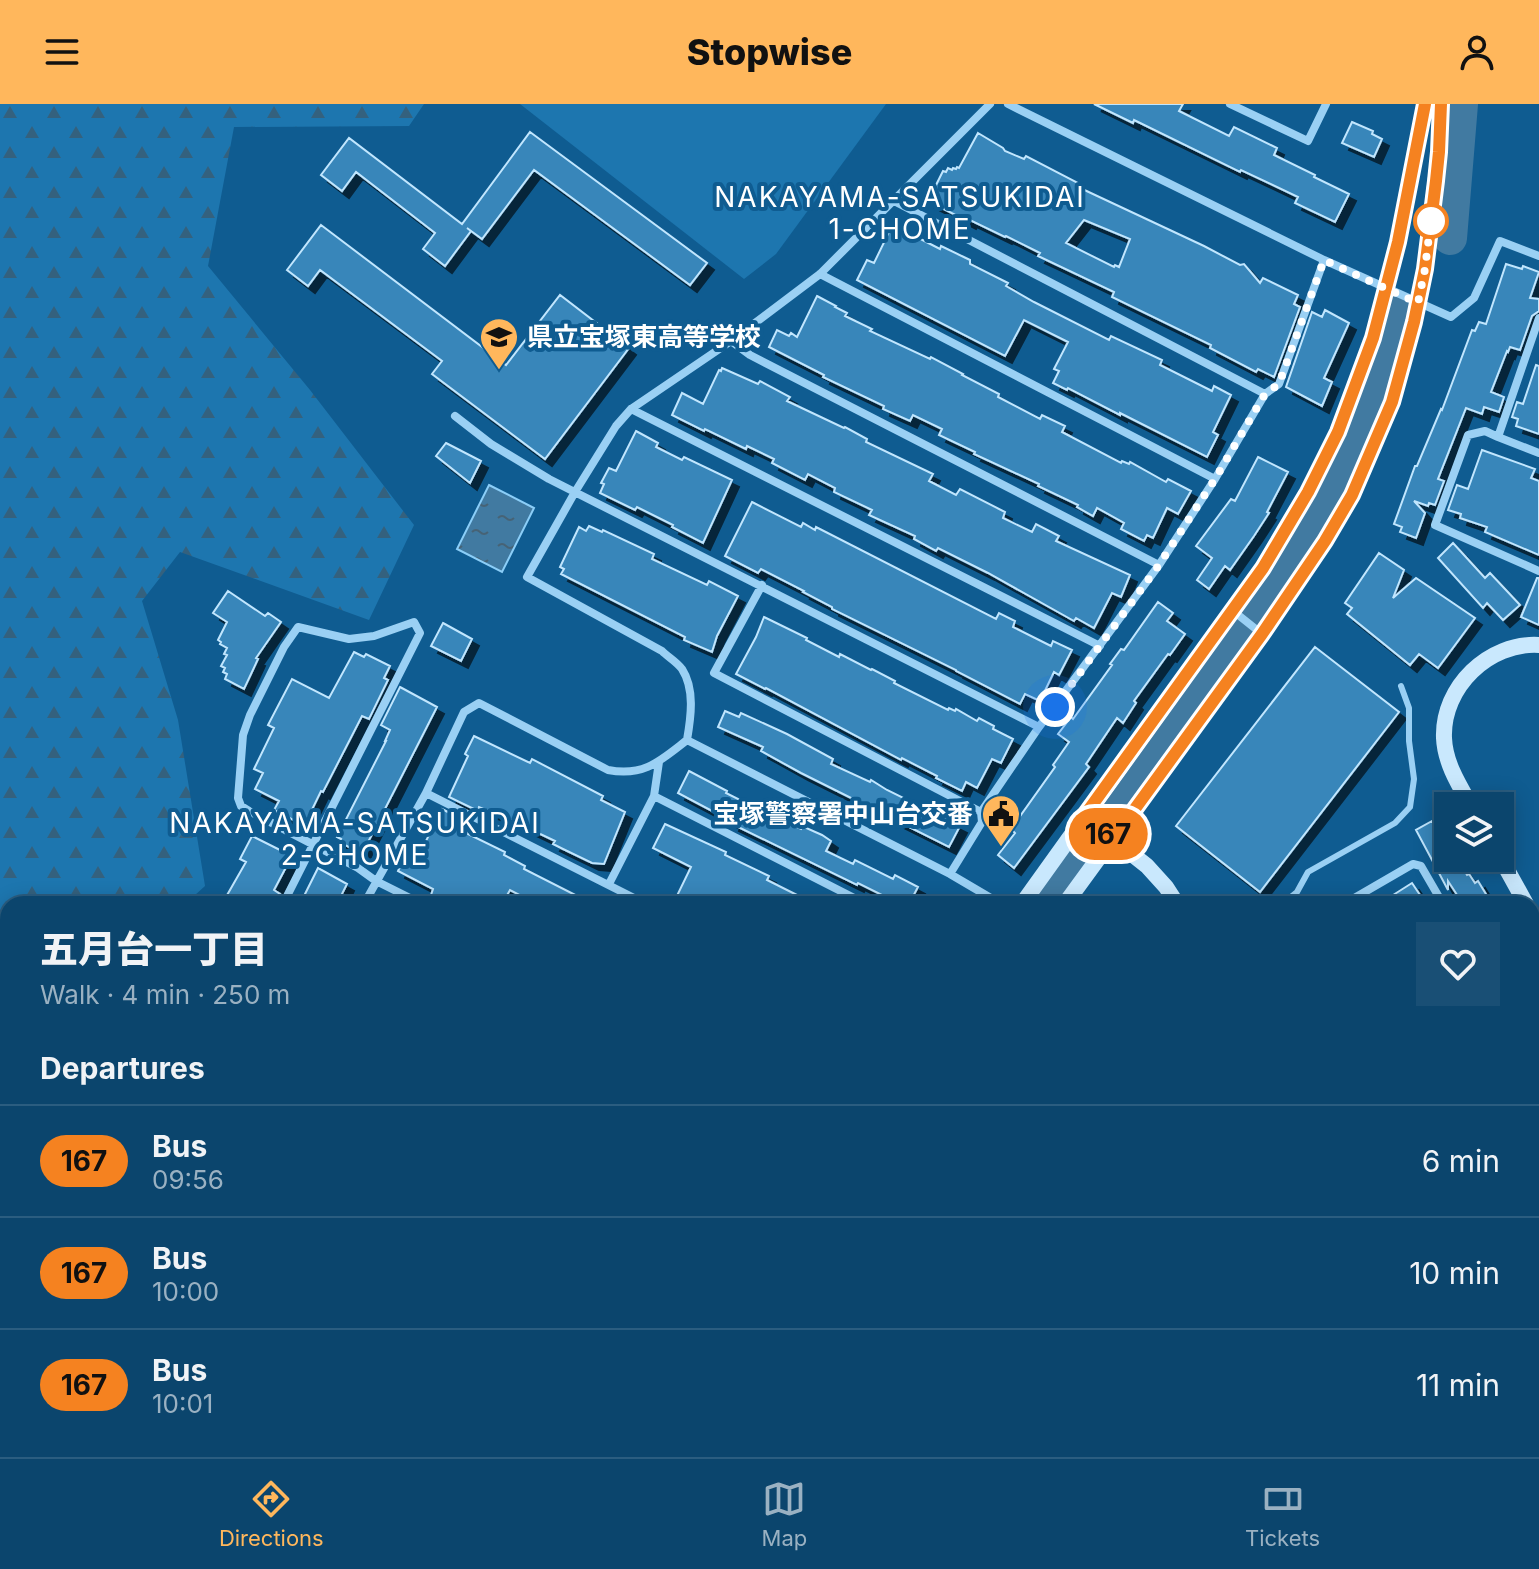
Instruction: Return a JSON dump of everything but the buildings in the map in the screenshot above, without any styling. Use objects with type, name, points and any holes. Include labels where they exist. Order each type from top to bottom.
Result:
[{"type":"street","points":[[368,896],[426,793],[464,712],[479,703],[608,770],[620,773],[640,771],[659,762],[687,740],[691,717],[690,695],[681,668],[662,651],[527,577],[575,492],[616,426],[631,409],[731,341],[820,274],[990,104]]},
{"type":"street","points":[[1008,104],[1324,260],[1451,317],[1474,298],[1500,241],[1539,256]]},
{"type":"street","points":[[1230,104],[1308,141],[1326,104]]},
{"type":"street","points":[[1028,896],[1088,817],[1263,568],[1301,505],[1338,432],[1373,338],[1398,242],[1425,104]]},
{"type":"street","points":[[1070,896],[1110,836],[1262,634],[1352,495],[1392,402],[1418,303],[1437,167],[1441,104]]},
{"type":"street","points":[[894,201],[1265,394]]},
{"type":"street","points":[[950,874],[982,822],[981,812],[1039,727],[1159,565],[1265,394],[1279,384],[1324,260]]},
{"type":"street","points":[[820,274],[1215,479]]},
{"type":"street","points":[[1498,437],[1539,318]]},
{"type":"street","points":[[731,341],[764,363],[1159,565]]},
{"type":"street","points":[[631,409],[1100,646]]},
{"type":"street","points":[[455,416],[491,444],[575,492],[1039,727]]},
{"type":"street","points":[[1539,453],[1485,431],[1468,435],[1435,525],[1539,571]]},
{"type":"street","points":[[762,585],[714,673],[981,812]]},
{"type":"street","points":[[1232,610],[1262,634]]},
{"type":"street","points":[[287,896],[312,844],[420,633],[414,622],[374,636],[349,639],[298,627],[284,647],[250,715],[243,735],[238,798],[241,806],[312,844],[358,868],[406,896]]},
{"type":"street","points":[[1464,792],[1448,761],[1444,738],[1446,714],[1452,695],[1468,675],[1490,658],[1522,646],[1539,645]]},
{"type":"street","points":[[687,740],[987,896]]},
{"type":"street","points":[[609,884],[654,796],[659,762]]},
{"type":"street","points":[[426,793],[631,896]]},
{"type":"street","points":[[654,796],[850,896]]},
{"type":"street","points":[[1088,817],[1147,866],[1172,896]]},
{"type":"street","points":[[1358,896],[1413,864],[1421,866],[1438,896]]},
{"type":"street","points":[[1508,872],[1522,896]]},
{"type":"lane","points":[[1292,896],[1308,872],[1395,823],[1410,807],[1414,779],[1409,708],[1401,686]]},
{"type":"green space","points":[[0,104],[424,104],[409,126],[234,127],[208,266],[310,390],[414,525],[369,620],[180,552],[142,601],[178,720],[205,886],[194,896],[0,896]]},
{"type":"green space","points":[[520,104],[886,104],[776,254],[744,279]]},
{"type":"water","points":[[489,485],[534,508],[502,572],[457,549]]},
{"type":"waterway","points":[[1450,238],[1461,104]]},
{"type":"waterway","points":[[1049,896],[1271,590],[1304,538],[1358,435],[1399,313]]},
{"type":"bus line","name":"167","points":[[1425,104],[1398,242],[1373,338],[1338,432],[1308,492],[1263,568],[1085,815],[1113,839],[1262,634],[1352,495],[1392,402],[1414,322],[1425,269],[1436,181],[1441,104]]},
{"type":"place","name":"県立宝塚東高等学校","points":[[499,371]]},
{"type":"place","name":"宝塚警察署中山台交番","points":[[1001,848]]},
{"type":"district","name":"NAKAYAMA-SATSUKIDAI 1-CHOME","points":[[900,213]]},
{"type":"district","name":"NAKAYAMA-SATSUKIDAI 2-CHOME","points":[[355,839]]},
{"type":"route","points":[[1055,707],[1159,565],[1265,394],[1279,384],[1324,260],[1418,303],[1432,211],[1431,221]]}]
